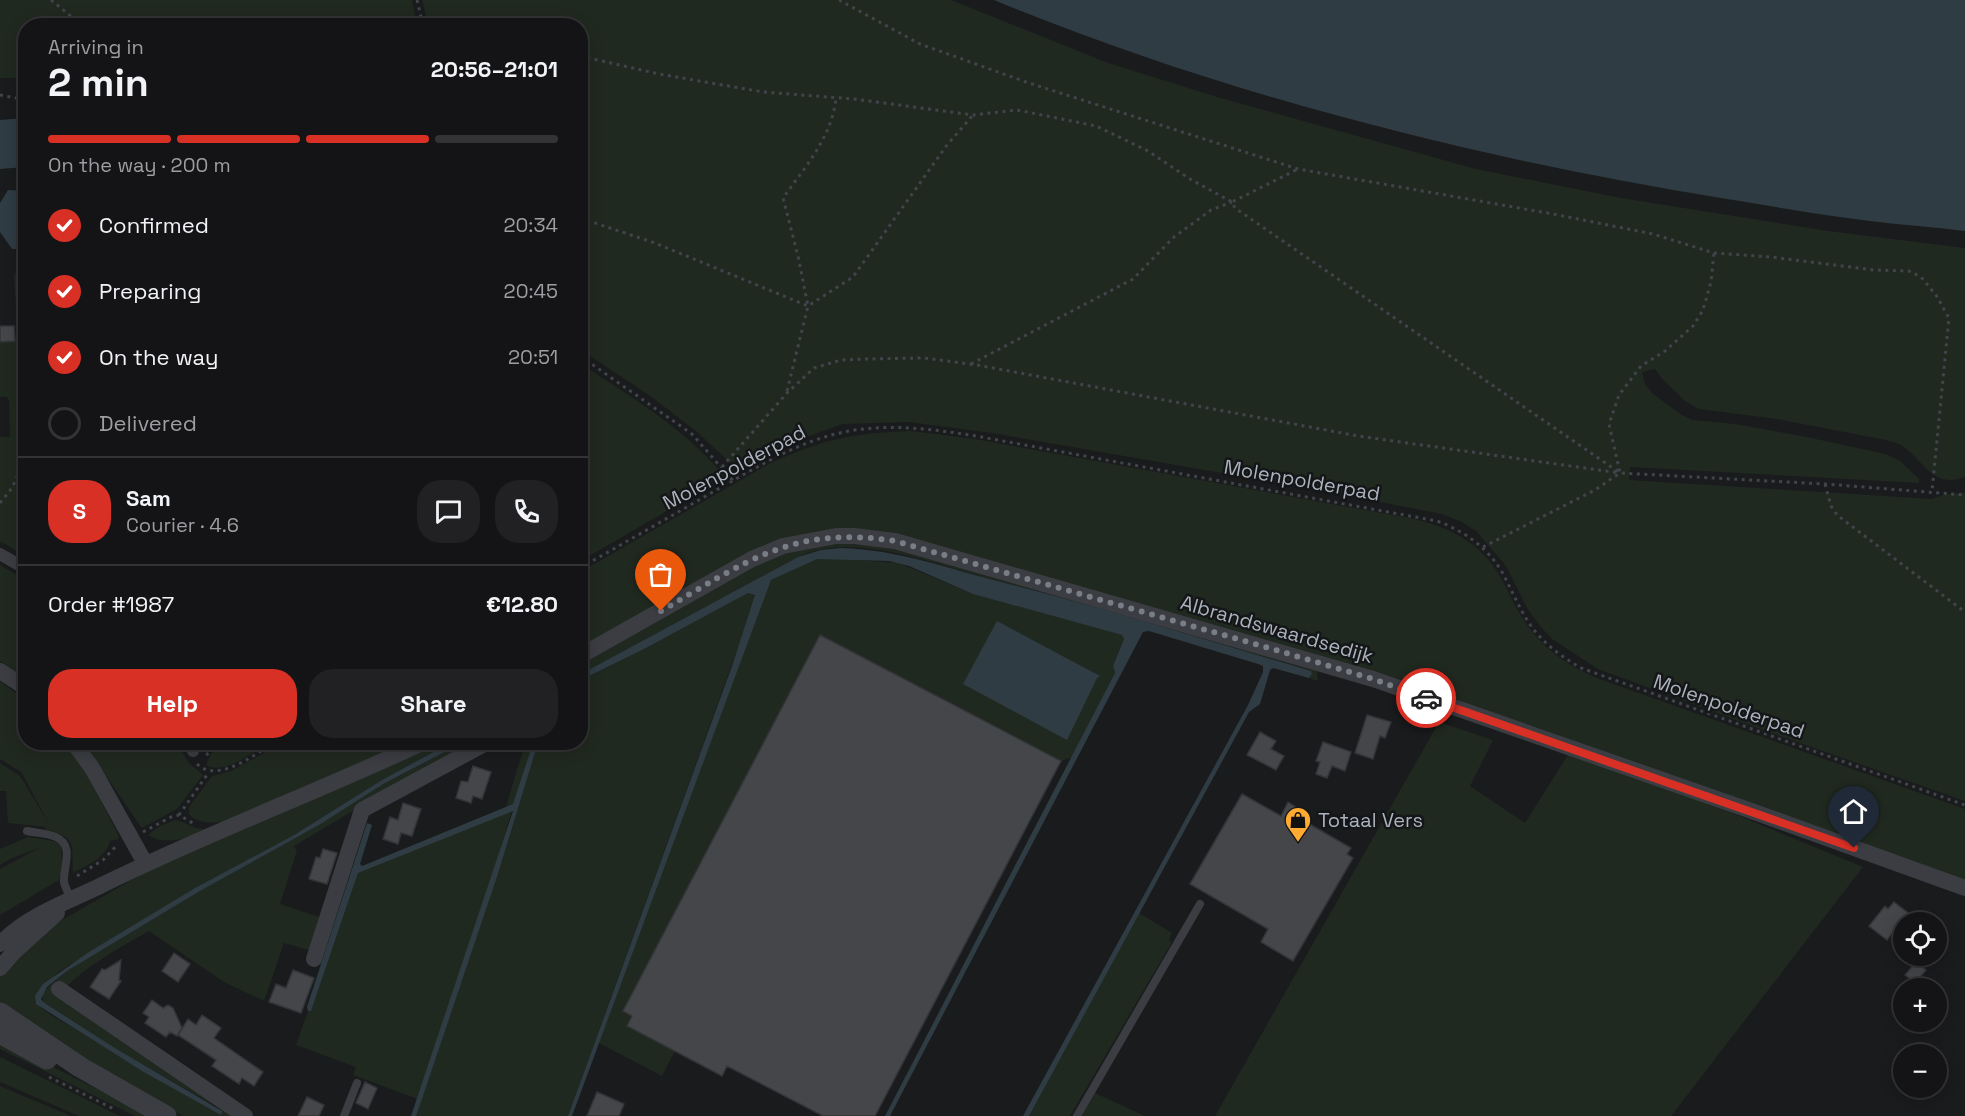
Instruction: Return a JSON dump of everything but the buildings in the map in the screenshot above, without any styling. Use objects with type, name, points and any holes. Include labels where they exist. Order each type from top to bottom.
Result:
[{"type":"street","name":"Albrandswaardsedijk","points":[[588,651],[752,559],[783,546],[836,536],[895,541],[1373,679],[1965,888]]},
{"type":"street","points":[[0,554],[18,564]]},
{"type":"street","points":[[0,671],[18,683]]},
{"type":"street","points":[[79,750],[92,768],[145,863]]},
{"type":"street","points":[[0,944],[16,929],[145,863],[406,750]]},
{"type":"street","points":[[314,959],[362,810],[473,750]]},
{"type":"street","points":[[0,968],[14,952],[71,900]]},
{"type":"street","points":[[59,989],[245,1116]]},
{"type":"street","points":[[0,1012],[111,1086],[166,1116]]},
{"type":"street","points":[[0,1033],[76,1073],[111,1086]]},
{"type":"lane","points":[[27,831],[56,837],[64,844],[67,850],[64,883],[71,900]]},
{"type":"lane","points":[[1077,1116],[1200,904]]},
{"type":"lane","points":[[344,1116],[357,1083]]},
{"type":"path","points":[[51,0],[73,18]]},
{"type":"path","points":[[417,0],[421,18]]},
{"type":"path","points":[[839,0],[920,44],[1026,82],[1298,169],[1653,234],[1714,253],[1771,257],[1874,270],[1909,271],[1921,277],[1936,295],[1949,318],[1932,491]]},
{"type":"path","points":[[588,58],[659,74],[763,92],[836,98],[973,115],[1017,110],[1096,126],[1148,151],[1190,179],[1232,202],[1235,208],[1620,473]]},
{"type":"path","points":[[0,95],[18,98]]},
{"type":"path","points":[[787,393],[808,306],[783,198],[820,147],[834,113],[836,98]]},
{"type":"path","points":[[808,306],[853,277],[947,145],[973,115]]},
{"type":"path","points":[[971,364],[1133,279],[1173,237],[1211,210],[1298,169]]},
{"type":"path","points":[[588,221],[656,243],[808,306]]},
{"type":"path","points":[[1620,473],[1609,424],[1619,395],[1641,366],[1665,351],[1693,326],[1703,310],[1711,282],[1714,253]]},
{"type":"path","points":[[722,467],[787,393],[814,368],[841,360],[924,358],[971,364],[1358,436],[1620,473],[1825,483],[1965,495]]},
{"type":"path","points":[[588,362],[692,434],[734,480]]},
{"type":"path","name":"Molenpolderpad","points":[[588,563],[785,452],[824,437],[865,429],[914,427],[976,436],[1410,515],[1453,527],[1483,547],[1502,572],[1520,609],[1539,636],[1559,654],[1581,668],[1965,805]]},
{"type":"path","points":[[1483,547],[1595,490],[1620,473]]},
{"type":"path","points":[[0,503],[12,488],[18,474]]},
{"type":"path","points":[[1825,483],[1831,506],[1837,515],[1965,612]]},
{"type":"path","points":[[64,883],[99,863],[114,846],[179,815],[209,771],[226,770],[261,750]]},
{"type":"path","points":[[200,767],[201,762]]},
{"type":"path","points":[[179,815],[198,826]]},
{"type":"path","points":[[39,1072],[119,1112]]},
{"type":"shaded area","points":[[0,0],[412,0],[416,18],[18,18],[18,78],[0,78]]},
{"type":"shaded area","points":[[422,0],[951,0],[1108,63],[1224,99],[1476,169],[1621,198],[1828,231],[1965,248],[1965,477],[1954,480],[1937,477],[1902,446],[1886,440],[1777,419],[1699,409],[1685,401],[1655,369],[1642,372],[1645,384],[1652,393],[1692,420],[1735,424],[1885,454],[1899,460],[1919,479],[1919,483],[1630,467],[1629,480],[1932,499],[1946,494],[1965,493],[1965,801],[1598,669],[1552,639],[1540,626],[1527,608],[1506,566],[1476,531],[1442,514],[992,433],[909,422],[843,424],[780,446],[738,470],[697,432],[649,395],[588,355],[588,18],[426,18]]},
{"type":"shaded area","points":[[994,0],[1965,0],[1965,231],[1851,219],[1721,198],[1536,164],[1444,143],[1261,94],[1081,34]]},
{"type":"shaded area","points":[[18,119],[18,168],[0,169],[0,120]]},
{"type":"shaded area","points":[[8,190],[18,191],[18,249],[12,249],[0,232],[0,203]]},
{"type":"shaded area","points":[[18,272],[18,341],[14,276]]},
{"type":"shaded area","points":[[18,341],[18,552],[0,541],[0,437],[10,437],[9,400],[7,397],[0,397],[0,342]]},
{"type":"shaded area","points":[[588,368],[693,443],[725,477],[588,557]]},
{"type":"shaded area","points":[[911,431],[975,439],[1409,518],[1450,531],[1473,545],[1484,555],[1493,565],[1518,611],[1538,639],[1574,667],[1605,681],[1965,809],[1965,882],[1546,731],[906,537],[820,532],[588,646],[588,567],[788,455],[822,443],[872,433]]},
{"type":"shaded area","points":[[835,543],[894,547],[1317,671],[1318,681],[1309,678],[1311,671],[1120,614],[902,554],[847,547],[822,550],[798,557],[588,670],[588,659],[754,565],[789,551]]},
{"type":"shaded area","points":[[841,548],[884,552],[924,561],[1120,614],[1311,671],[1312,674],[1309,678],[1273,668],[1270,670],[1260,704],[1249,712],[1029,1116],[1023,1116],[1248,705],[1263,672],[1263,666],[1258,664],[1149,631],[1143,632],[890,1116],[885,1116],[1115,673],[1113,666],[1124,639],[1122,635],[973,594],[909,566],[889,561],[817,559],[771,580],[572,1116],[568,1116],[732,666],[755,595],[748,593],[588,677],[588,670],[798,557],[821,550]]},
{"type":"shaded area","points":[[825,558],[899,563],[973,594],[1123,635],[1124,639],[1113,666],[1115,673],[1073,757],[1061,761],[820,635],[623,1011],[632,1016],[628,1026],[675,1051],[662,1076],[599,1043],[768,584],[771,580],[813,560]]},
{"type":"shaded area","points":[[0,565],[18,576],[18,673],[0,661]]},
{"type":"shaded area","points":[[748,593],[753,594],[756,598],[568,1116],[416,1116],[497,877],[536,750],[588,750],[588,677]]},
{"type":"shaded area","points":[[997,621],[1100,676],[1067,740],[963,684]]},
{"type":"shaded area","points":[[0,681],[18,695],[18,750],[70,750],[84,769],[119,839],[110,841],[100,856],[73,873],[71,844],[64,836],[46,830],[46,827],[8,823],[6,791],[0,791],[0,763],[20,776],[49,824],[21,772],[0,759]]},
{"type":"shaded area","points":[[1439,722],[1493,740],[1470,786],[1525,823],[1569,753],[1720,808],[1863,867],[1671,1116],[1215,1116]]},
{"type":"shaded area","points":[[88,750],[182,750],[188,762],[203,775],[177,809],[142,828]]},
{"type":"shaded area","points":[[217,750],[258,750],[230,765],[213,768],[206,765],[211,753]]},
{"type":"shaded area","points":[[269,750],[392,750],[228,823],[212,823],[193,818],[189,814],[189,807],[212,776],[231,771]]},
{"type":"shaded area","points":[[420,750],[437,750],[382,780],[294,835],[195,888],[58,972],[35,1001],[54,1017],[148,1073],[183,1093],[222,1110],[115,1048],[43,1002],[43,992],[67,971],[200,891],[319,825],[385,783],[449,750],[465,750],[376,797],[294,846],[297,851],[280,904],[322,918],[312,951],[284,943],[264,1001],[224,982],[149,931],[94,964],[64,989],[234,1116],[183,1116],[108,1077],[0,1007],[0,975],[57,923],[149,870]]},
{"type":"shaded area","points":[[437,750],[449,750],[385,783],[319,825],[200,891],[67,971],[47,987],[41,999],[115,1048],[222,1111],[221,1115],[142,1071],[36,1004],[35,996],[43,984],[89,952],[195,888],[294,835],[382,780]]},
{"type":"shaded area","points":[[523,750],[531,750],[516,800],[506,807]]},
{"type":"shaded area","points":[[531,750],[536,750],[497,877],[416,1116],[411,1116],[513,811],[358,873],[311,1011],[308,1011],[307,1007],[367,823],[372,825],[360,864],[362,866],[513,804]]},
{"type":"shaded area","points":[[512,810],[418,1099],[353,1075],[356,1067],[296,1045],[308,1011],[311,1010],[358,873]]},
{"type":"shaded area","points":[[175,820],[195,828],[212,830],[171,840],[155,839],[148,835],[158,827]]},
{"type":"shaded area","points":[[28,837],[53,841],[61,845],[62,870],[59,880],[0,915],[0,869],[41,847],[0,865],[0,849]]},
{"type":"shaded area","points":[[1139,913],[1172,933],[1169,940],[1172,942],[1070,1116],[1029,1116]]},
{"type":"shaded area","points":[[0,1037],[47,1064],[151,1116],[135,1116],[0,1049]]},
{"type":"shaded area","points":[[0,1057],[120,1116],[79,1116],[0,1082]]},
{"type":"shaded area","points":[[0,1086],[71,1116],[0,1116]]},
{"type":"shaded area","points":[[1095,1093],[1145,1116],[1082,1116]]},
{"type":"way so far","points":[[661,611],[752,559],[783,546],[836,536],[874,538],[895,541],[965,560],[1149,613],[1373,679],[1426,698]]},
{"type":"place","name":"Totaal Vers","points":[[1298,843]]},
{"type":"route","points":[[1426,698],[1854,848]]}]
